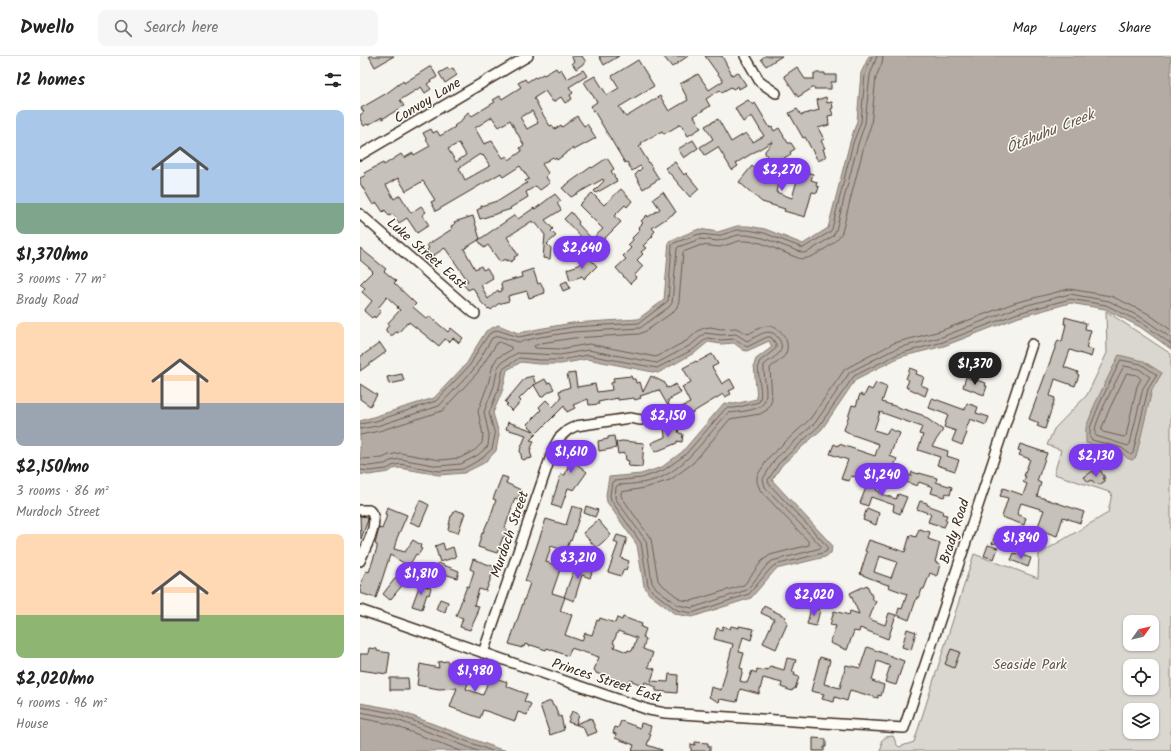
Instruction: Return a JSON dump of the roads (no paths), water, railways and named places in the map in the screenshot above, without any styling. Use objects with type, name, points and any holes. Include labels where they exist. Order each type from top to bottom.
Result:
[{"type":"street","name":"Convoy Lane","points":[[360,155],[528,56]]},
{"type":"street","points":[[745,56],[760,82],[776,93]]},
{"type":"street","name":"Luke Street East","points":[[360,214],[475,314]]},
{"type":"street","name":"Brady Road","points":[[904,728],[1032,344]]},
{"type":"street","name":"Murdoch Street","points":[[483,653],[551,454],[559,438],[568,430],[576,426],[630,418],[640,420]]},
{"type":"street","points":[[360,510],[369,510],[375,519],[374,528],[360,561]]},
{"type":"street","name":"Princes Street East","points":[[360,610],[649,710],[665,713],[904,728]]},
{"type":"water","name":"Ōtāhuhu Creek","points":[[869,56],[1171,56],[1171,349],[1140,327],[1105,309],[1070,303],[1019,317],[944,346],[900,357],[856,379],[822,429],[782,465],[772,480],[832,545],[831,553],[825,557],[776,569],[751,598],[692,617],[675,614],[649,594],[644,586],[637,545],[607,502],[606,495],[609,477],[641,474],[662,467],[682,452],[724,403],[734,404],[757,399],[754,365],[756,359],[772,347],[769,341],[747,351],[743,350],[734,343],[721,344],[708,342],[696,352],[658,373],[587,359],[561,364],[521,362],[507,370],[503,389],[493,413],[499,434],[496,451],[484,463],[464,473],[439,475],[400,468],[393,469],[389,472],[369,475],[360,474],[360,421],[434,398],[467,363],[486,331],[498,325],[518,333],[572,323],[638,319],[664,300],[669,241],[699,229],[718,232],[737,226],[748,226],[765,229],[803,244],[828,228],[850,142],[857,121],[861,73]]},
{"type":"water","points":[[1119,355],[1143,361],[1162,373],[1152,390],[1136,457],[1132,460],[1127,458],[1121,452],[1086,443],[1086,428],[1095,404]]},
{"type":"water","points":[[360,703],[394,709],[499,749],[510,751],[360,751]]},
{"type":"park label","name":"Seaside Park","points":[[1030,664]]}]
